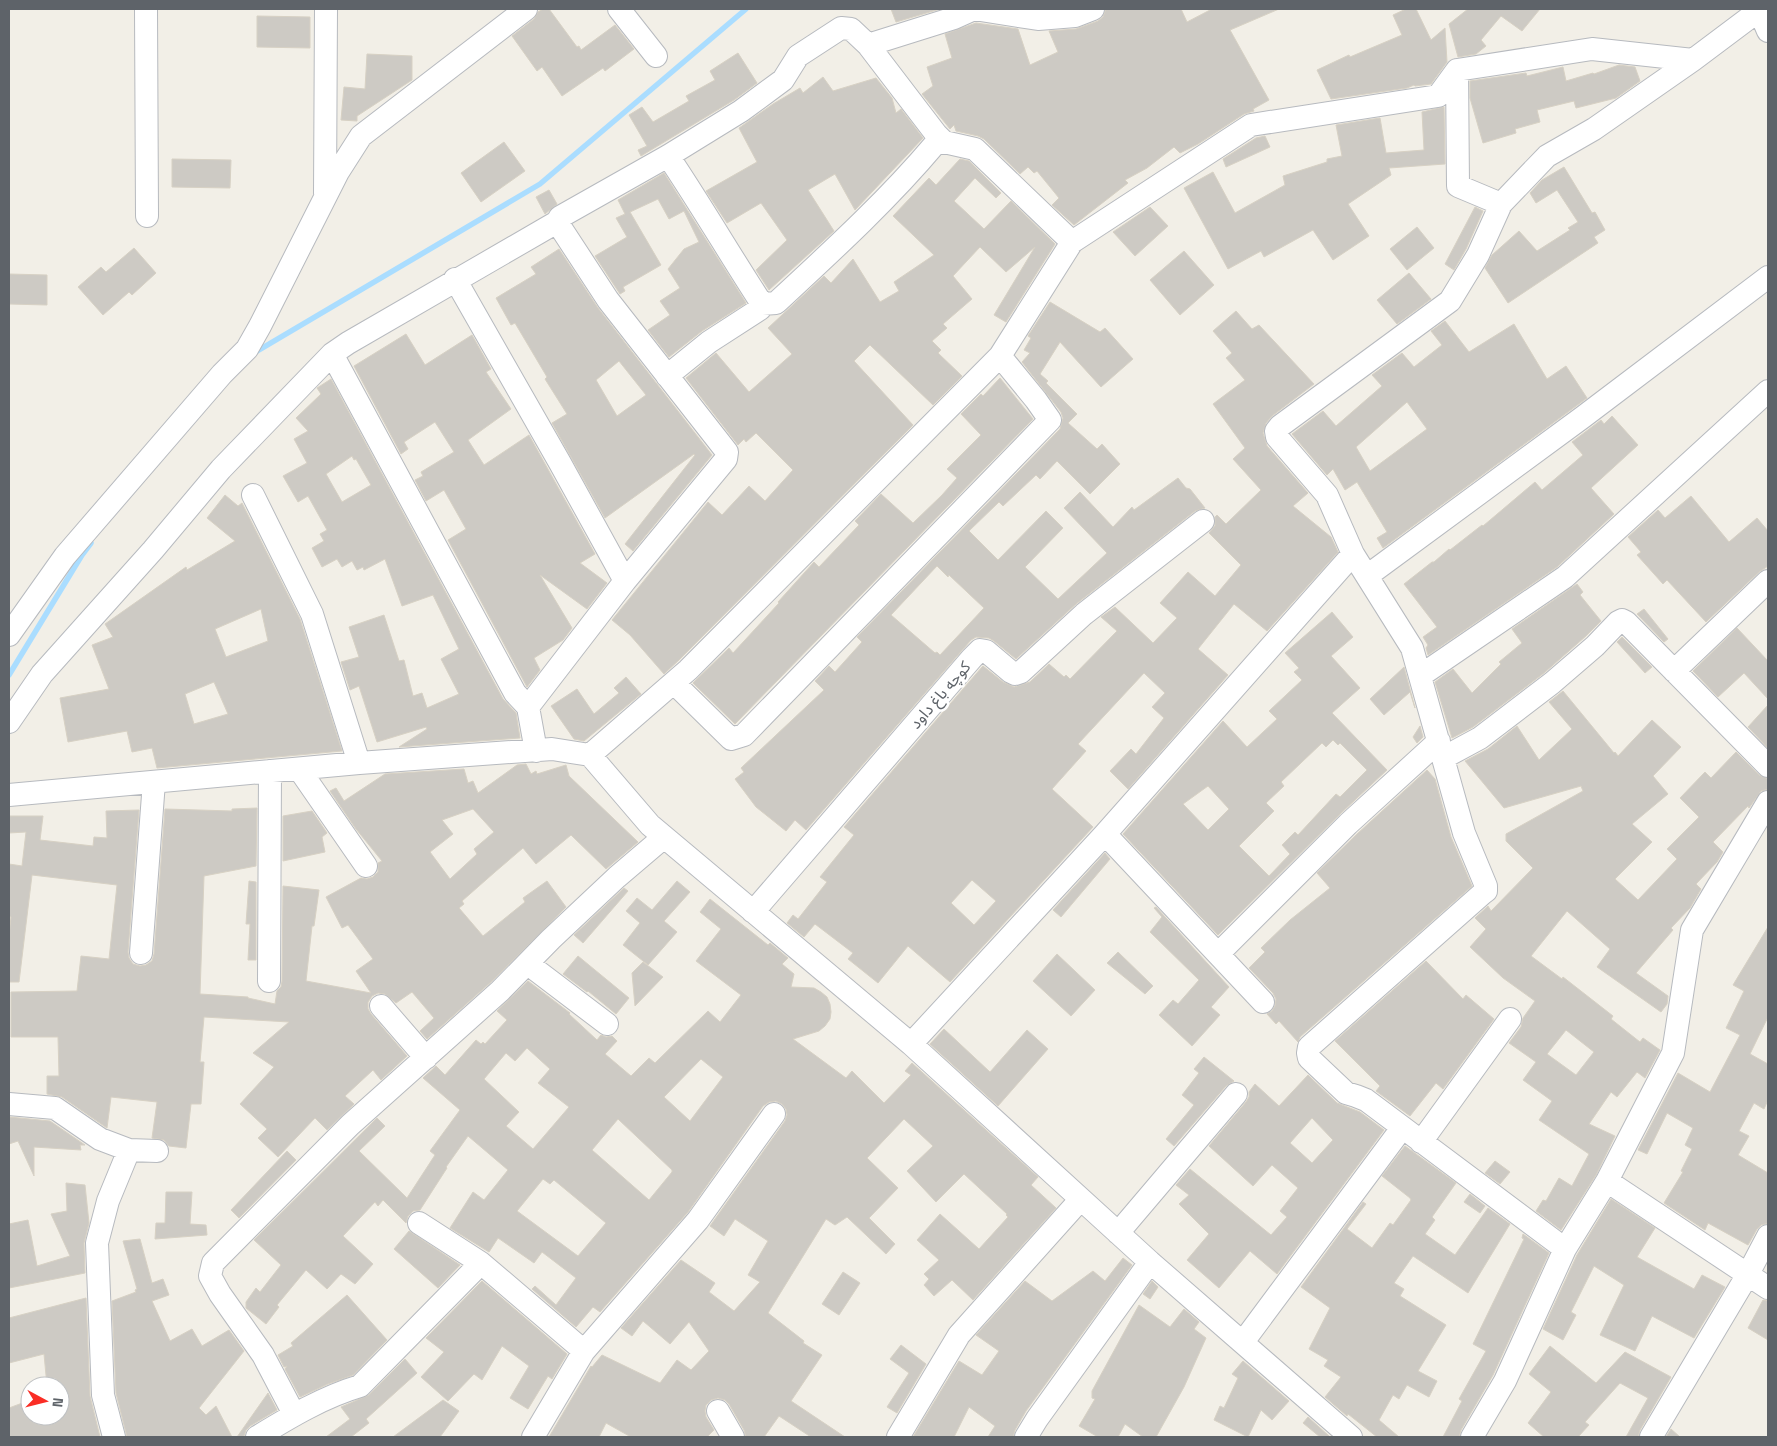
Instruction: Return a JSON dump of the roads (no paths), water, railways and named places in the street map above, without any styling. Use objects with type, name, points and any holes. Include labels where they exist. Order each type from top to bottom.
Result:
[{"type":"street","points":[[146,9],[147,216]]},
{"type":"street","points":[[325,198],[326,9]]},
{"type":"street","points":[[9,635],[65,556],[222,374],[247,349],[338,172],[361,136],[526,9]]},
{"type":"street","points":[[618,9],[656,56]]},
{"type":"street","points":[[868,44],[945,21],[973,9],[1038,19],[1075,16],[1092,9]]},
{"type":"street","points":[[1565,1249],[1366,1100],[1346,1094],[1310,1058],[1308,1053],[1309,1047],[1486,891],[1486,886],[1464,833],[1412,648],[1353,554],[1326,494],[1277,437],[1276,431],[1280,426],[1450,301],[1478,255],[1501,204],[1547,156],[1594,129],[1693,60],[1760,9],[1768,30]]},
{"type":"street","points":[[9,722],[42,674],[221,469],[332,354],[455,279],[557,222],[560,217],[668,156],[748,106],[783,80],[798,56],[841,28],[851,29],[868,44],[944,142]]},
{"type":"street","points":[[590,755],[695,663],[1000,356],[1072,242],[1251,125],[1438,96],[1458,70],[1592,49],[1693,60]]},
{"type":"street","points":[[1458,70],[1458,186],[1501,204]]},
{"type":"street","points":[[762,304],[776,303],[880,204],[935,144],[944,142],[975,149],[1072,242]]},
{"type":"street","points":[[668,156],[762,304]]},
{"type":"street","points":[[528,707],[625,581],[726,459],[727,452],[608,300],[557,222]]},
{"type":"street","points":[[1367,576],[1583,417],[1768,277]]},
{"type":"street","points":[[455,279],[625,581]]},
{"type":"street","points":[[667,376],[709,342],[760,309],[762,304]]},
{"type":"street","points":[[332,354],[515,693],[528,707],[536,751]]},
{"type":"street","points":[[674,683],[730,738],[744,735],[1050,420],[1000,356]]},
{"type":"street","points":[[1420,676],[1565,577],[1768,391]]},
{"type":"street","points":[[253,495],[312,614],[359,763]]},
{"type":"street","name":"کوچه باغ داود","points":[[752,912],[980,650],[986,651],[1012,672],[1016,674],[1021,672],[1084,614],[1203,521]]},
{"type":"street","points":[[911,1044],[1105,834],[1353,554]]},
{"type":"street","points":[[1674,671],[1768,581]]},
{"type":"street","points":[[1218,954],[1348,824],[1441,749],[1480,738],[1552,684],[1622,620],[1768,766]]},
{"type":"street","points":[[9,795],[359,763],[552,750],[590,755],[650,825],[911,1044],[1080,1200],[1351,1437]]},
{"type":"street","points":[[299,769],[366,866]]},
{"type":"street","points":[[269,981],[270,771]]},
{"type":"street","points":[[141,953],[154,782]]},
{"type":"street","points":[[1472,1437],[1505,1381],[1565,1249],[1607,1181],[1673,1053],[1692,930],[1768,802]]},
{"type":"street","points":[[1105,834],[1262,1002]]},
{"type":"street","points":[[294,1414],[263,1355],[220,1294],[210,1276],[212,1263],[350,1125],[500,991],[618,877],[664,837]]},
{"type":"street","points":[[528,964],[608,1024]]},
{"type":"street","points":[[381,1006],[426,1058]]},
{"type":"street","points":[[1421,1142],[1510,1019]]},
{"type":"street","points":[[1118,1233],[1236,1094]]},
{"type":"street","points":[[9,1104],[55,1108],[100,1139],[129,1150],[157,1151]]},
{"type":"street","points":[[533,1437],[584,1351],[698,1220],[774,1114]]},
{"type":"street","points":[[1243,1342],[1402,1128]]},
{"type":"street","points":[[114,1437],[104,1395],[97,1243],[108,1201],[129,1150]]},
{"type":"street","points":[[1607,1181],[1768,1288]]},
{"type":"street","points":[[898,1437],[959,1335],[1080,1200]]},
{"type":"street","points":[[420,1223],[481,1264],[584,1351]]},
{"type":"street","points":[[1651,1437],[1748,1274],[1768,1236]]},
{"type":"street","points":[[1026,1437],[1150,1262]]},
{"type":"street","points":[[256,1437],[294,1414],[336,1393],[360,1386],[481,1264]]},
{"type":"street","points":[[718,1411],[733,1437]]},
{"type":"waterway","points":[[254,353],[540,184],[746,9]]},
{"type":"waterway","points":[[9,675],[91,543]]}]
